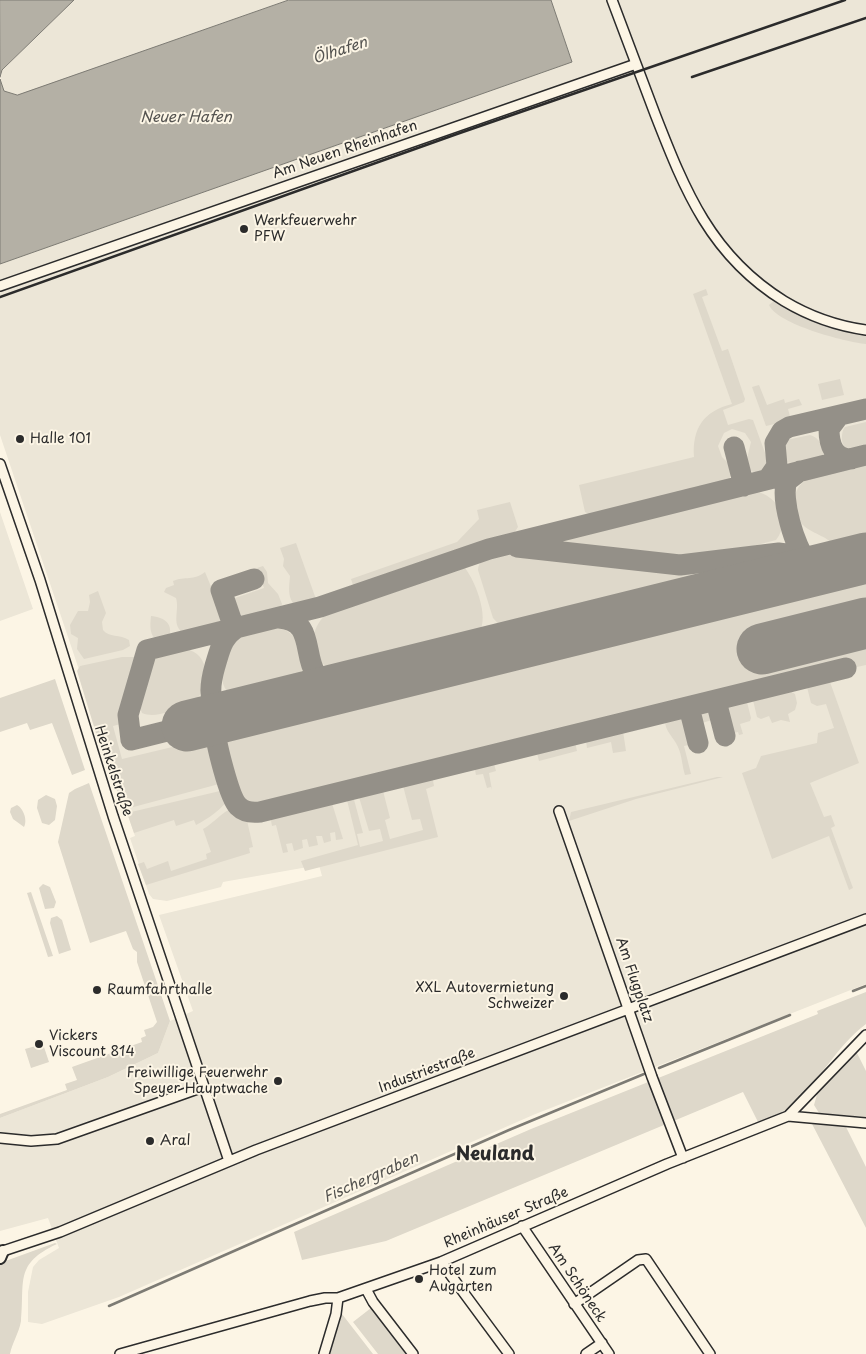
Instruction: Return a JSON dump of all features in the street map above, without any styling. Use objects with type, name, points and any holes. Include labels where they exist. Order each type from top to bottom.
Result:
[{"type":"street","points":[[612,0],[681,178],[705,222],[726,254],[743,272],[790,304],[826,321],[866,330]]},
{"type":"street","name":"Am Neuen Rheinhafen","points":[[0,286],[636,64]]},
{"type":"street","name":"Heinkelstraße","points":[[0,464],[40,580],[110,808],[228,1161]]},
{"type":"street","name":"Am Flugplatz","points":[[559,811],[683,1158]]},
{"type":"street","name":"Industriestraße","points":[[1,1254],[60,1232],[228,1161],[866,919]]},
{"type":"street","name":"Rheinhäuser Straße","points":[[120,1354],[310,1301],[338,1298],[366,1289],[441,1262],[683,1158],[788,1116],[866,1035]]},
{"type":"street","points":[[0,1138],[31,1141],[57,1139],[204,1087]]},
{"type":"street","points":[[788,1116],[866,1123]]},
{"type":"street","name":"Am Schöneck","points":[[522,1226],[609,1354]]},
{"type":"street","points":[[574,1304],[638,1260],[646,1259],[710,1354]]},
{"type":"street","points":[[441,1262],[509,1354]]},
{"type":"street","points":[[366,1289],[373,1302],[413,1354]]},
{"type":"street","points":[[324,1354],[336,1314],[338,1298]]},
{"type":"street","points":[[586,1354],[602,1343]]},
{"type":"shaded area","points":[[74,0],[289,0],[17,95],[4,91],[0,83],[2,71]]},
{"type":"shaded area","points":[[551,0],[866,0],[866,984],[533,1115],[119,1297],[42,1324],[28,1322],[28,1292],[33,1267],[39,1260],[59,1248],[48,1218],[0,1231],[0,1118],[108,1077],[158,1053],[170,1021],[193,1011],[159,915],[322,876],[319,865],[223,882],[221,887],[167,901],[153,899],[149,894],[130,838],[135,836],[0,435],[0,264],[572,62]]},
{"type":"shaded area","points":[[706,289],[708,295],[702,297],[722,351],[728,349],[745,399],[744,402],[723,410],[728,425],[749,419],[753,420],[768,461],[766,471],[758,475],[745,467],[751,442],[745,433],[732,429],[724,433],[718,446],[722,457],[734,469],[727,483],[593,516],[585,512],[579,485],[694,457],[695,437],[702,422],[714,411],[732,404],[693,294]]},
{"type":"shaded area","points":[[774,301],[795,312],[866,334],[866,344],[828,336],[785,319],[769,305]]},
{"type":"shaded area","points":[[840,379],[844,395],[822,400],[818,384]]},
{"type":"shaded area","points":[[759,385],[767,405],[784,399],[785,403],[799,399],[802,405],[788,409],[791,420],[766,426],[752,387]]},
{"type":"shaded area","points":[[866,422],[866,449],[851,450],[844,446],[842,437],[845,427]]},
{"type":"shaded area","points":[[810,435],[821,443],[823,457],[796,464],[786,462],[782,449],[786,440]]},
{"type":"shaded area","points":[[866,462],[866,540],[836,548],[826,538],[802,524],[796,505],[796,494],[800,485],[809,478],[832,469]]},
{"type":"shaded area","points":[[750,491],[759,492],[767,496],[779,508],[783,523],[781,532],[776,540],[711,557],[683,560],[568,548],[559,544],[563,536]]},
{"type":"shaded area","points":[[510,502],[518,527],[512,536],[354,588],[351,579],[457,542],[479,519],[477,510]]},
{"type":"shaded area","points":[[0,512],[33,609],[0,621]]},
{"type":"shaded area","points":[[296,543],[317,602],[297,608],[290,597],[290,576],[283,566],[284,559],[280,548]]},
{"type":"shaded area","points":[[520,553],[677,571],[763,562],[764,565],[503,629],[493,618],[478,570],[483,560],[488,557]]},
{"type":"shaded area","points":[[263,566],[267,572],[268,583],[278,594],[282,604],[279,612],[243,618],[235,608],[235,598],[264,588],[257,568]]},
{"type":"shaded area","points":[[457,567],[465,568],[474,583],[481,602],[483,622],[481,630],[476,636],[339,670],[325,665],[317,656],[314,650],[314,636],[319,623],[328,613]]},
{"type":"shaded area","points":[[205,572],[224,618],[216,627],[185,634],[180,631],[177,623],[176,598],[164,592],[166,588],[174,585],[173,581],[201,575]]},
{"type":"shaded area","points":[[866,576],[866,665],[852,668],[850,663],[261,808],[245,805],[237,792],[229,770],[225,748],[227,734]]},
{"type":"shaded area","points":[[98,591],[106,613],[102,622],[103,630],[108,634],[129,640],[130,646],[123,650],[84,659],[77,649],[78,638],[71,634],[70,625],[78,611],[88,611],[89,595]]},
{"type":"shaded area","points":[[151,616],[167,622],[170,629],[168,639],[158,641],[155,639],[150,627]]},
{"type":"shaded area","points":[[280,628],[292,634],[301,650],[303,669],[293,681],[240,694],[227,691],[223,684],[222,668],[224,659],[233,644],[249,632]]},
{"type":"shaded area","points":[[185,649],[194,652],[204,664],[206,671],[205,680],[200,696],[182,709],[156,715],[142,713],[137,700],[142,680],[150,664],[164,653]]},
{"type":"shaded area","points":[[122,657],[135,657],[137,664],[121,724],[113,726],[122,759],[206,739],[210,742],[219,760],[221,780],[219,784],[126,809],[123,806],[102,753],[77,671],[80,666]]},
{"type":"shaded area","points":[[853,671],[854,673],[830,682],[859,763],[810,783],[824,817],[831,815],[835,826],[831,828],[853,888],[849,890],[829,836],[772,859],[742,773],[756,768],[761,756],[817,743],[818,733],[834,728],[826,704],[817,706],[811,703],[806,683]]},
{"type":"shaded area","points":[[55,679],[85,770],[72,775],[52,723],[30,730],[27,723],[0,732],[0,698]]},
{"type":"shaded area","points":[[785,688],[795,694],[797,703],[795,710],[788,714],[790,722],[781,720],[772,723],[769,716],[761,719],[757,717],[752,696]]},
{"type":"shaded area","points":[[746,698],[750,721],[740,724],[743,734],[739,735],[738,732],[730,734],[724,704]]},
{"type":"shaded area","points":[[711,707],[716,719],[698,724],[695,716],[697,711]]},
{"type":"shaded area","points":[[682,713],[687,716],[693,744],[684,746],[691,774],[685,775],[679,750],[667,729],[665,721],[666,717]]},
{"type":"shaded area","points":[[620,729],[623,731],[626,751],[613,753],[611,742],[587,748],[586,741],[591,736]]},
{"type":"shaded area","points":[[571,741],[575,742],[577,751],[539,761],[536,749]]},
{"type":"shaded area","points":[[493,760],[496,771],[489,773],[492,790],[491,787],[487,788],[483,774],[476,775],[474,765]]},
{"type":"shaded area","points":[[432,775],[434,786],[426,789],[438,837],[305,871],[301,861],[358,845],[346,796],[353,796],[363,833],[357,834],[360,847],[383,841],[380,829],[369,831],[359,797],[361,793],[382,787],[390,818],[385,820],[390,839],[423,830],[420,819],[412,820],[402,782]]},
{"type":"shaded area","points":[[723,777],[636,799],[569,821],[571,812]]},
{"type":"shaded area","points":[[89,783],[170,1021],[158,1053],[108,1077],[0,1118],[0,1114],[67,1090],[65,1084],[77,1080],[72,1067],[142,1042],[141,1038],[146,1036],[144,1030],[153,1027],[157,1022],[137,962],[137,952],[133,949],[126,931],[90,943],[58,842],[69,793]]},
{"type":"shaded area","points":[[220,791],[226,795],[227,801],[213,814],[196,825],[194,820],[176,826],[174,820],[134,833],[127,813]]},
{"type":"shaded area","points":[[46,795],[55,799],[57,806],[55,820],[49,825],[42,823],[37,808],[38,800]]},
{"type":"shaded area","points":[[331,800],[343,839],[336,840],[335,832],[330,833],[331,841],[324,843],[322,836],[316,836],[318,845],[309,847],[307,839],[302,840],[303,848],[294,851],[292,843],[286,844],[288,852],[283,853],[276,825],[272,826],[270,815]]},
{"type":"shaded area","points":[[17,805],[24,814],[24,827],[13,819],[10,812],[11,808]]},
{"type":"shaded area","points":[[234,808],[246,816],[253,847],[249,848],[250,853],[146,885],[138,864],[144,862],[147,869],[168,861],[171,871],[207,859],[206,854],[211,852],[203,829]]},
{"type":"shaded area","points":[[43,884],[50,887],[56,902],[54,908],[45,909],[39,888]]},
{"type":"shaded area","points":[[31,892],[53,956],[48,957],[27,893]]},
{"type":"shaded area","points":[[57,916],[62,920],[71,950],[59,954],[50,923],[51,918]]},
{"type":"shaded area","points":[[866,992],[866,1024],[845,1043],[800,1098],[774,1116],[758,1122],[743,1092],[386,1241],[302,1260],[294,1232],[531,1129],[818,1014],[817,1011]]},
{"type":"shaded area","points":[[43,1044],[49,1062],[31,1068],[25,1049]]},
{"type":"shaded area","points":[[856,1051],[866,1071],[866,1117],[819,1113],[814,1105],[818,1091]]},
{"type":"shaded area","points":[[811,1122],[844,1123],[866,1167],[866,1228]]},
{"type":"shaded area","points":[[55,1243],[57,1244],[43,1251],[34,1259],[24,1275],[19,1330],[10,1354],[0,1354],[0,1263]]},
{"type":"shaded area","points":[[371,1308],[407,1354],[378,1354],[353,1322]]},
{"type":"shaded area","points":[[342,1314],[373,1354],[328,1354]]},
{"type":"water","points":[[0,0],[74,0],[2,70],[0,77]]},
{"type":"water","name":"Neuer Hafen","points":[[289,0],[551,0],[572,62],[0,264],[0,79],[4,91],[17,95]]},
{"type":"waterway","name":"Fischergraben","points":[[853,991],[866,986]]},
{"type":"waterway","name":"Fischergraben","points":[[659,1068],[790,1015]]},
{"type":"waterway","name":"Fischergraben","points":[[109,1306],[509,1130],[644,1074]]},
{"type":"taxiway","points":[[768,479],[777,466],[775,443],[782,431],[789,427],[866,409]]},
{"type":"taxiway","points":[[838,417],[829,429],[831,446],[840,457],[851,459]]},
{"type":"taxiway","points":[[734,447],[744,486]]},
{"type":"taxiway","points":[[187,726],[131,740],[128,715],[147,650],[320,607],[489,549],[866,455]]},
{"type":"taxiway","points":[[800,471],[787,481],[785,499],[794,534],[802,555],[807,561]]},
{"type":"taxiway","points":[[769,582],[790,569],[796,559],[797,545]]},
{"type":"taxiway","points":[[517,547],[680,565],[779,553],[835,566]]},
{"type":"taxiway","points":[[234,628],[221,590],[254,579]]},
{"type":"taxiway","points":[[279,618],[293,622],[301,629],[306,639],[311,663],[316,674],[324,683],[339,688]]},
{"type":"taxiway","points":[[238,627],[228,635],[222,644],[213,675],[211,692],[215,704],[220,709],[239,713]]},
{"type":"taxiway","points":[[230,715],[221,719],[215,730],[224,770],[234,801],[238,806],[245,811],[260,812],[846,668]]},
{"type":"taxiway","points":[[294,700],[310,688],[313,673]]},
{"type":"taxiway","points":[[716,701],[725,736]]},
{"type":"taxiway","points":[[689,707],[698,743]]},
{"type":"runway","points":[[187,726],[866,558]]},
{"type":"runway","points":[[762,649],[866,623]]},
{"type":"railway","points":[[0,297],[457,134],[845,0]]},
{"type":"railway","points":[[692,77],[866,18]]},
{"type":"place","name":"Werkfeuerwehr PFW","points":[[244,229]]},
{"type":"place","name":"Halle 101","points":[[20,439]]},
{"type":"place","name":"Raumfahrthalle","points":[[97,990]]},
{"type":"place","name":"XXL Autovermietung Schweizer","points":[[564,996]]},
{"type":"place","name":"Vickers Viscount 814","points":[[39,1044]]},
{"type":"place","name":"Freiwillige Feuerwehr Speyer Hauptwache","points":[[278,1081]]},
{"type":"place","name":"Aral","points":[[150,1141]]},
{"type":"place","name":"Hotel zum Augarten","points":[[419,1279]]},
{"type":"district","name":"Neuland","points":[[495,1155]]},
{"type":"water label","name":"Ölhafen","points":[[340,51]]}]
